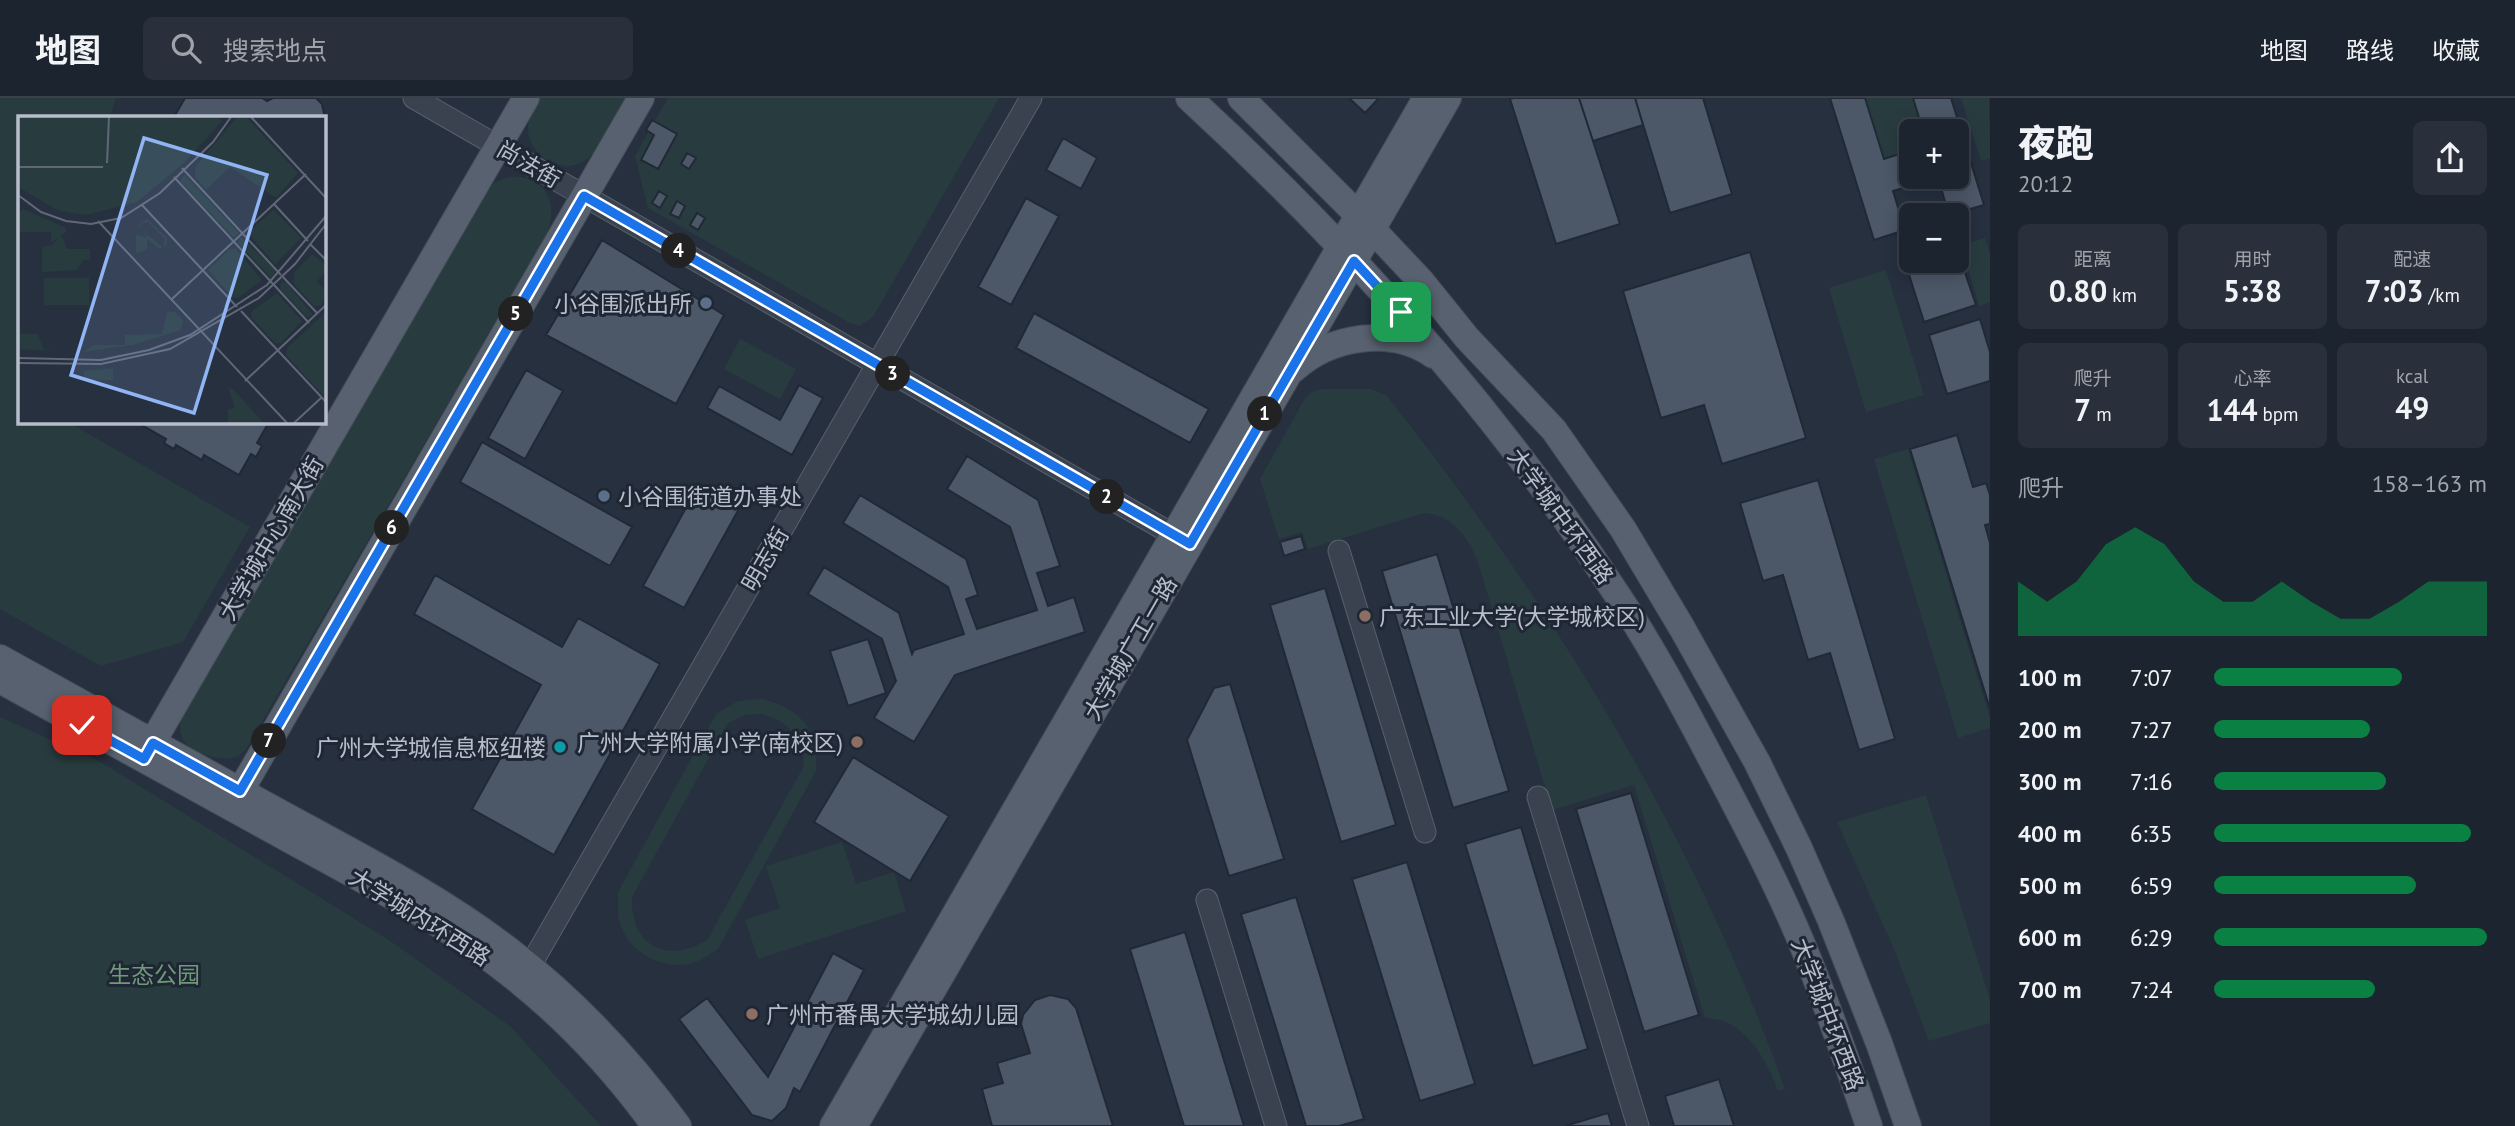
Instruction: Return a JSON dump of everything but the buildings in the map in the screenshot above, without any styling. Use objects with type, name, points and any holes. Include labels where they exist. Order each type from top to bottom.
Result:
[{"type":"main road","name":"大学城中心南大街","points":[[148,751],[526,98]]},
{"type":"main road","points":[[235,799],[640,98]]},
{"type":"main road","name":"大学城中环西路","points":[[1189,98],[1249,153],[1401,312],[1491,419],[1616,592],[1696,730],[1761,855],[1797,933],[1869,1126]]},
{"type":"main road","name":"大学城中环西路","points":[[1241,98],[1421,281],[1500,374],[1554,430],[1623,529],[1757,762],[1832,921],[1908,1126]]},
{"type":"main road","name":"大学城广工一路","points":[[833,1126],[1182,540],[1347,254],[1426,98]]},
{"type":"main road","name":"大学城广工一路","points":[[1365,222],[1448,98]]},
{"type":"main road","name":"大学城广工一路","points":[[855,1126],[1182,540],[1289,373],[1347,254]]},
{"type":"main road","points":[[1289,373],[1318,352],[1379,338],[1409,342],[1440,360]]},
{"type":"main road","points":[[0,659],[148,751]]},
{"type":"main road","points":[[0,680],[148,751]]},
{"type":"main road","name":"大学城内环西路","points":[[148,751],[235,799],[475,948],[566,998],[610,1042],[678,1126]]},
{"type":"main road","name":"大学城内环西路","points":[[525,975],[623,1085],[655,1126]]},
{"type":"street","name":"尚法街","points":[[414,98],[1182,540]]},
{"type":"street","name":"明志街","points":[[525,975],[1031,98]]},
{"type":"street","points":[[1339,551],[1425,832]]},
{"type":"street","points":[[1538,797],[1638,1126]]},
{"type":"street","points":[[1207,900],[1276,1126]]},
{"type":"green space","points":[[0,98],[116,98],[110,116],[18,116],[18,424],[71,424],[250,527],[183,642],[101,666],[0,609]]},
{"type":"green space","points":[[539,98],[625,98],[593,153],[579,164],[569,166],[549,161],[534,148],[530,139],[529,121]]},
{"type":"green space","points":[[668,98],[999,98],[873,317],[860,326],[850,323],[648,208],[635,156]]},
{"type":"green space","points":[[1865,98],[1913,98],[1919,119],[1899,119],[1899,154],[1884,159]]},
{"type":"green space","points":[[1961,98],[1989,98],[1990,158],[1981,161]]},
{"type":"green space","points":[[509,177],[532,180],[547,194],[551,214],[545,237],[246,749],[232,758],[196,751],[185,743],[180,732],[182,715],[485,192],[494,183]]},
{"type":"green space","points":[[1985,238],[1990,254],[1990,302],[1979,306],[1969,272],[1969,243]]},
{"type":"green space","points":[[1886,270],[1924,395],[1866,412],[1829,288]]},
{"type":"green space","points":[[740,339],[796,369],[780,399],[724,369]]},
{"type":"green space","points":[[1322,389],[1371,389],[1387,396],[1507,557],[1614,726],[1663,814],[1749,995],[1785,1089],[1778,1091],[1760,1053],[1742,1032],[1719,1020],[1705,1018],[1634,785],[1552,810],[1477,559],[1463,534],[1443,518],[1424,513],[1308,549],[1302,532],[1279,539],[1260,479],[1304,400],[1312,392]]},
{"type":"green space","points":[[1908,449],[1990,718],[1990,728],[1958,738],[1874,459]]},
{"type":"green space","points":[[763,699],[798,716],[811,732],[816,771],[718,949],[689,964],[666,964],[645,955],[628,939],[619,920],[618,892],[716,714],[738,701]],"holes":[[[762,714],[787,726],[793,732],[801,746],[804,766],[707,940],[678,951],[654,946],[644,938],[637,927],[632,897],[728,723],[745,715]]]},
{"type":"green space","name":"生态公园","points":[[0,717],[99,761],[389,940],[511,1027],[601,1126],[0,1126]]},
{"type":"green space","points":[[1926,795],[1990,1000],[1990,1023],[1929,1041],[1894,949],[1837,822]]},
{"type":"green space","points":[[842,842],[856,884],[894,872],[906,911],[758,959],[745,920],[780,908],[766,866]]},
{"type":"place","name":"小谷围派出所","points":[[706,303]]},
{"type":"place","name":"小谷围街道办事处","points":[[604,496]]},
{"type":"place","name":"广东工业大学(大学城校区)","points":[[1365,616]]},
{"type":"place","name":"广州大学附属小学(南校区)","points":[[857,742]]},
{"type":"place","name":"广州大学城信息枢纽楼","points":[[560,747]]},
{"type":"place","name":"广州市番禺大学城幼儿园","points":[[752,1014]]},
{"type":"route","points":[[82,725],[144,759],[153,743],[240,791],[584,196],[1190,544],[1354,261],[1401,312]]}]
